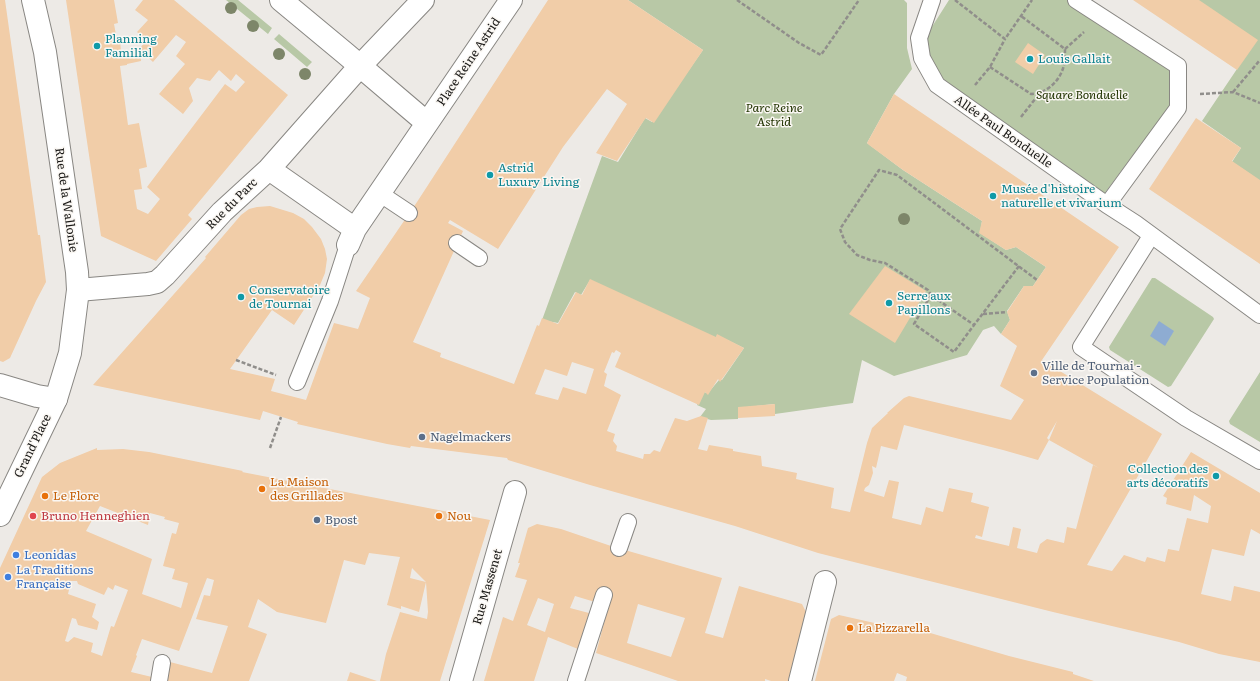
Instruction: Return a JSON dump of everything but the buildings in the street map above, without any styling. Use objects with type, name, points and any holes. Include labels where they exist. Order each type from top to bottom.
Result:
[{"type":"street","name":"Rue de la Wallonie","points":[[33,0],[45,52],[77,272],[78,290],[70,353],[47,398]]},
{"type":"street","points":[[281,0],[427,123]]},
{"type":"street","points":[[360,66],[423,0]]},
{"type":"street","name":"Place Reine Astrid","points":[[352,237],[379,193],[511,0]]},
{"type":"street","name":"Rue du Parc","points":[[78,290],[112,288],[157,282],[222,212],[269,169],[360,66]]},
{"type":"street","points":[[269,169],[352,237]]},
{"type":"street","points":[[0,386],[47,398]]},
{"type":"street","name":"Grand'Place","points":[[0,515],[5,490],[47,398]]},
{"type":"street","name":"Rue Massenet","points":[[461,681],[515,492]]},
{"type":"street","points":[[800,681],[825,582]]},
{"type":"lane","name":"Allée Paul Bonduelle","points":[[932,0],[920,38],[922,58],[937,85],[1259,314]]},
{"type":"lane","points":[[1076,0],[1178,66],[1178,108],[1107,205]]},
{"type":"lane","points":[[379,193],[410,213]]},
{"type":"lane","points":[[1151,236],[1081,347],[1186,418],[1260,461]]},
{"type":"lane","points":[[297,382],[330,301],[352,237]]},
{"type":"lane","points":[[457,243],[479,258]]},
{"type":"lane","points":[[619,548],[628,522]]},
{"type":"lane","points":[[576,681],[604,595]]},
{"type":"lane","points":[[158,681],[162,663]]},
{"type":"path","points":[[737,0],[799,43],[821,55],[859,0]]},
{"type":"path","points":[[955,0],[1005,39]]},
{"type":"path","points":[[962,102],[990,67],[1005,39],[1032,0]]},
{"type":"path","points":[[1008,135],[1039,94],[1053,85],[1063,71],[1065,49],[1021,16]]},
{"type":"path","points":[[1233,92],[1260,60]]},
{"type":"path","points":[[990,67],[1031,94],[1039,94]]},
{"type":"path","points":[[1178,96],[1233,92],[1260,103]]},
{"type":"path","points":[[974,324],[931,294],[928,290],[885,263],[870,260],[857,255],[845,242],[840,228],[879,170],[897,175],[1037,280]]},
{"type":"path","points":[[931,294],[914,324],[954,352],[1019,266]]},
{"type":"path","points":[[982,314],[1006,312]]},
{"type":"path","points":[[236,360],[297,382]]},
{"type":"path","points":[[270,448],[281,417]]},
{"type":"green space","points":[[226,0],[238,0],[272,28],[268,34]]},
{"type":"green space","name":"Parc Reine Astrid","points":[[628,0],[904,0],[907,3],[907,48],[912,69],[894,94],[867,143],[903,170],[982,221],[980,233],[1006,250],[1016,247],[1046,267],[1033,286],[1024,286],[1007,311],[1010,320],[1001,334],[994,326],[983,330],[967,355],[894,376],[862,360],[853,403],[775,414],[774,404],[738,408],[738,419],[711,420],[700,417],[706,409],[697,405],[703,392],[708,393],[719,380],[722,380],[744,348],[717,335],[716,338],[590,280],[581,295],[575,292],[558,323],[542,320],[602,156],[618,162],[645,118],[652,122],[703,50]]},
{"type":"green space","name":"Square Bonduelle","points":[[949,0],[1070,0],[1169,67],[1169,107],[1101,198],[942,82],[921,44]]},
{"type":"green space","points":[[1197,0],[1260,0],[1260,181],[1232,162],[1241,148],[1202,121],[1237,69]]},
{"type":"green space","points":[[279,34],[312,62],[307,67],[274,39]]},
{"type":"green space","points":[[1152,278],[1155,278],[1214,319],[1171,386],[1168,387],[1110,350],[1109,347]]},
{"type":"green space","points":[[1260,372],[1260,442],[1230,424],[1229,421]]},
{"type":"water","points":[[1159,321],[1174,331],[1165,346],[1150,336]]},
{"type":"place","name":"Planning Familial","points":[[97,46]]},
{"type":"place","name":"Louis Gallait","points":[[1030,59]]},
{"type":"place","name":"Astrid Luxury Living","points":[[490,175]]},
{"type":"place","name":"Musée d'histoire naturelle et vivarium","points":[[993,196]]},
{"type":"place","name":"Conservatoire de Tournai","points":[[241,297]]},
{"type":"place","name":"Serre aux Papillons","points":[[889,303]]},
{"type":"place","name":"Ville de Tournai - Service Population","points":[[1034,373]]},
{"type":"place","name":"Nagelmackers","points":[[422,437]]},
{"type":"place","name":"Collection des arts décoratifs","points":[[1216,476]]},
{"type":"place","name":"La Maison des Grillades","points":[[262,489]]},
{"type":"place","name":"Le Flore","points":[[45,496]]},
{"type":"place","name":"Bruno Henneghien","points":[[33,516]]},
{"type":"place","name":"Nou","points":[[439,516]]},
{"type":"place","name":"Bpost","points":[[317,520]]},
{"type":"place","name":"Leonidas","points":[[16,555]]},
{"type":"place","name":"La Traditions Française","points":[[8,577]]},
{"type":"place","name":"La Pizzarella","points":[[850,628]]}]
